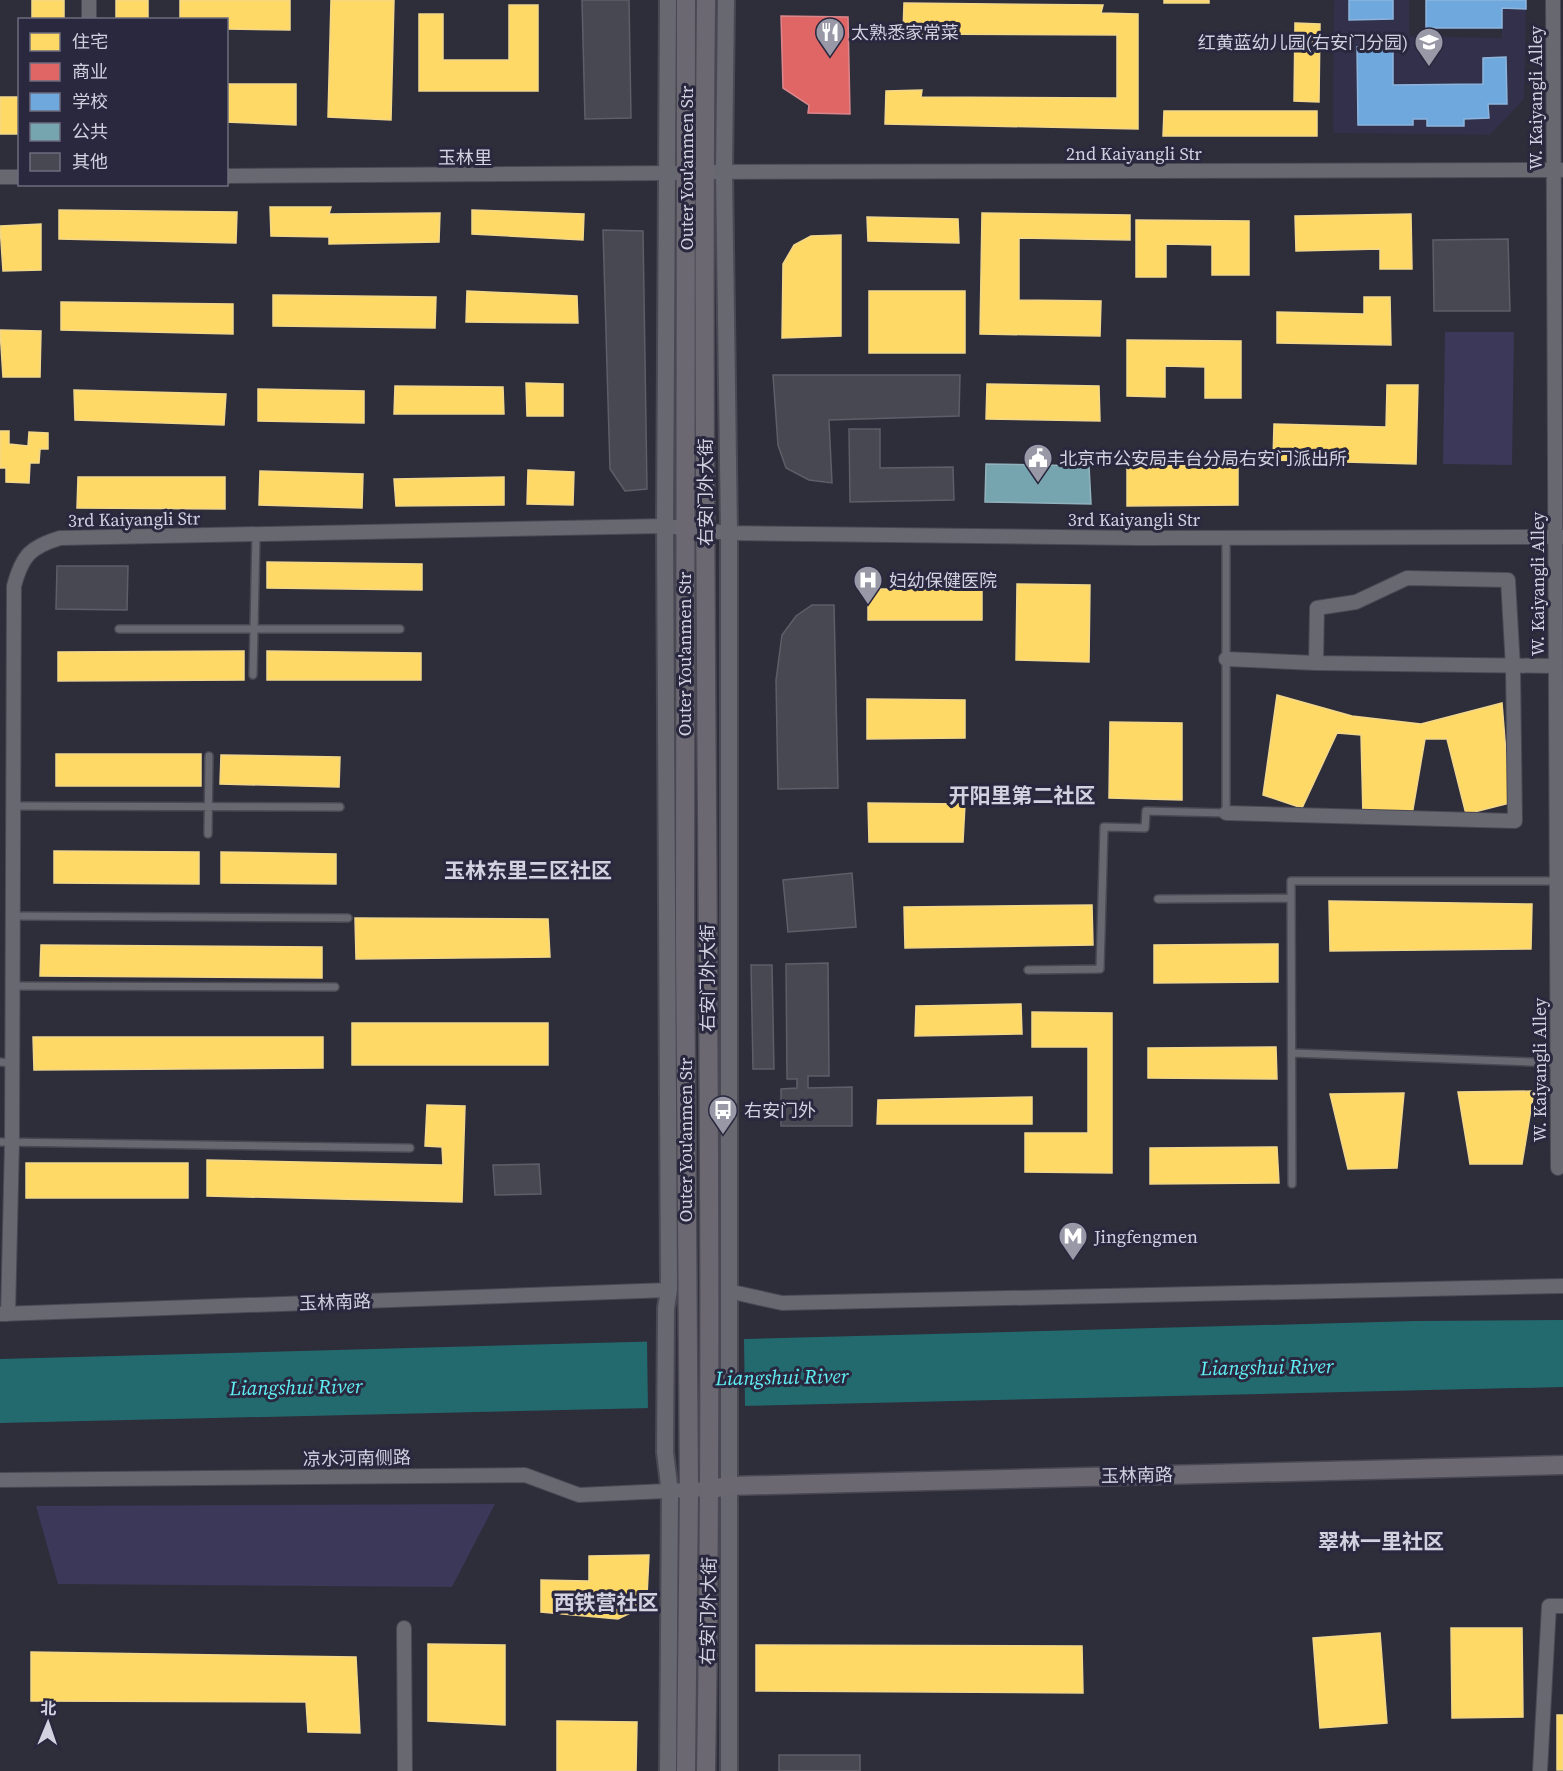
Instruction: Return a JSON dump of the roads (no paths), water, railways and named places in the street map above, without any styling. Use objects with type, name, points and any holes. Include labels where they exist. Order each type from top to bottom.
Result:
[{"type":"main road","name":"Outer You'anmen Str","points":[[686,0],[695,172],[684,527],[687,1452]]},
{"type":"main road","name":"右安门外大街","points":[[706,0],[695,172],[705,530],[710,1489],[706,1771]]},
{"type":"main road","name":"右安门外大街","points":[[686,1771],[689,1491],[687,1452]]},
{"type":"main road","name":"玉林南路","points":[[710,1489],[729,1486],[1563,1465]]},
{"type":"street","points":[[89,0],[89,18]]},
{"type":"street","points":[[668,0],[665,526],[669,1290],[666,1308],[665,1452],[669,1493],[668,1771]]},
{"type":"street","points":[[726,0],[724,171],[729,533],[729,1771]]},
{"type":"street","name":"W. Kaiyangli Alley","points":[[1553,0],[1558,170],[1559,538],[1554,666],[1559,838],[1556,881],[1560,970],[1558,1168]]},
{"type":"street","name":"2nd Kaiyangli Str","points":[[695,172],[1558,170]]},
{"type":"street","name":"玉林里","points":[[228,176],[695,172]]},
{"type":"street","points":[[0,177],[18,177]]},
{"type":"street","name":"3rd Kaiyangli Str","points":[[4,1314],[5,1062],[11,986],[14,586],[20,564],[38,545],[60,538],[665,526],[729,533],[1138,538],[1226,536],[1559,538]]},
{"type":"street","points":[[1226,813],[1515,821],[1513,667],[1508,580],[1407,578],[1356,602],[1317,608],[1316,663]]},
{"type":"street","points":[[1226,659],[1316,663],[1554,666]]},
{"type":"street","points":[[728,1299],[782,1303],[1563,1286]]},
{"type":"street","name":"玉林南路","points":[[4,1314],[669,1290]]},
{"type":"street","name":"凉水河南侧路","points":[[0,1480],[525,1475],[579,1495],[669,1493],[710,1489]]},
{"type":"street","points":[[1540,1771],[1548,1606],[1563,1606]]},
{"type":"street","points":[[404,1628],[405,1771]]},
{"type":"lane","points":[[253,675],[256,535]]},
{"type":"lane","points":[[1028,970],[1100,969],[1104,827],[1145,828],[1146,811],[1226,813],[1226,536]]},
{"type":"lane","points":[[118,629],[400,629]]},
{"type":"lane","points":[[208,834],[209,756]]},
{"type":"lane","points":[[13,806],[340,807]]},
{"type":"lane","points":[[1292,1184],[1291,881],[1556,881]]},
{"type":"lane","points":[[1158,898],[1291,898]]},
{"type":"lane","points":[[11,916],[348,918]]},
{"type":"lane","points":[[11,986],[335,987]]},
{"type":"lane","points":[[1292,1053],[1560,1063]]},
{"type":"lane","points":[[6,1142],[410,1148]]},
{"type":"water","name":"Liangshui River","points":[[1563,1320],[1563,1387],[0,1423],[0,1359],[1416,1321]]},
{"type":"place","name":"太熟悉家常菜","points":[[830,58]]},
{"type":"place","name":"红黄蓝幼儿园(右安门分园)","points":[[1429,68]]},
{"type":"place","name":"北京市公安局丰台分局右安门派出所","points":[[1038,484]]},
{"type":"place","name":"妇幼保健医院","points":[[868,606]]},
{"type":"place","name":"右安门外","points":[[723,1136]]},
{"type":"place","name":"Jingfengmen","points":[[1073,1262]]},
{"type":"district","name":"开阳里第二社区","points":[[1022,795]]},
{"type":"district","name":"玉林东里三区社区","points":[[528,870]]},
{"type":"district","name":"翠林一里社区","points":[[1381,1541]]},
{"type":"district","name":"西铁营社区","points":[[606,1602]]}]
